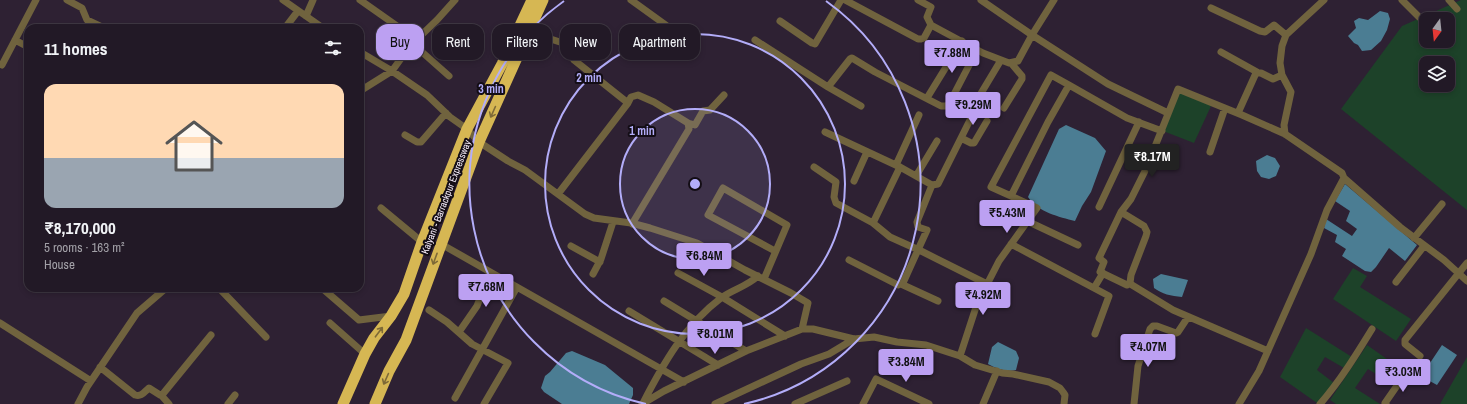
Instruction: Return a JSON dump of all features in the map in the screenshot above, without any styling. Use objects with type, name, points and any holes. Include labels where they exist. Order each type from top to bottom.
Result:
[{"type":"highway","points":[[343,404],[365,354],[404,294],[422,242],[467,129],[502,64],[532,0]]},
{"type":"highway","name":"Kalyani - Barrackpur Expressway","points":[[532,24],[543,0]]},
{"type":"highway","name":"Kalyani - Barrackpur Expressway","points":[[375,404],[406,340],[479,142],[516,60]]},
{"type":"street","points":[[2,65],[36,0]]},
{"type":"street","points":[[67,0],[82,8],[87,20],[96,24]]},
{"type":"street","points":[[283,0],[317,24]]},
{"type":"street","points":[[306,16],[313,0]]},
{"type":"street","points":[[360,0],[391,24]]},
{"type":"street","points":[[424,33],[455,0]]},
{"type":"street","points":[[631,0],[664,24]]},
{"type":"street","points":[[780,21],[815,44],[841,0]]},
{"type":"street","points":[[845,0],[921,39],[924,38],[931,25]]},
{"type":"street","points":[[918,0],[931,7],[927,17],[931,25],[978,50],[1011,63],[1018,61],[1032,34],[1054,0]]},
{"type":"street","points":[[981,0],[1057,50],[1066,58],[1108,84],[1168,113]]},
{"type":"street","points":[[1285,134],[1284,125],[1291,92],[1282,74],[1280,63],[1282,46],[1286,35],[1324,0]]},
{"type":"street","points":[[1402,0],[1419,17]]},
{"type":"street","points":[[1449,0],[1457,9]]},
{"type":"street","points":[[1210,8],[1260,31],[1265,32],[1274,25],[1286,35]]},
{"type":"street","points":[[288,24],[298,10]]},
{"type":"street","points":[[552,39],[563,43],[574,60],[628,103]]},
{"type":"street","points":[[16,40],[24,45]]},
{"type":"street","points":[[755,40],[828,87],[861,106]]},
{"type":"street","points":[[927,98],[962,41]]},
{"type":"street","points":[[828,87],[850,58],[852,58],[875,72],[941,106],[947,106],[978,50]]},
{"type":"street","points":[[424,51],[449,76]]},
{"type":"street","points":[[1221,52],[1273,79],[1282,74]]},
{"type":"street","points":[[364,54],[392,71],[427,96],[467,129],[479,142],[525,170],[585,214],[594,218],[632,224],[698,243],[808,303],[802,329]]},
{"type":"street","points":[[364,88],[392,71],[401,60]]},
{"type":"street","points":[[980,95],[1001,60]]},
{"type":"street","points":[[1004,108],[1022,79],[1022,76],[1011,63]]},
{"type":"street","points":[[1238,114],[1257,72]]},
{"type":"street","points":[[960,356],[977,304],[999,261],[1036,208],[991,187],[1051,75],[1127,118],[1162,131]]},
{"type":"street","points":[[1011,196],[1048,122],[1069,85]]},
{"type":"street","points":[[1094,288],[1102,273],[1100,272],[1104,262],[1099,258],[1121,212],[1131,199],[1162,131],[1178,90],[1225,108],[1285,134],[1342,173],[1344,178],[1414,238],[1444,260],[1467,281]]},
{"type":"street","points":[[558,194],[632,97],[638,95],[654,102],[688,123],[695,124],[703,111],[710,110],[724,95]]},
{"type":"street","points":[[825,132],[898,166],[932,185],[938,184],[972,116],[972,111],[950,102]]},
{"type":"street","points":[[1210,152],[1225,108]]},
{"type":"street","points":[[405,135],[417,142],[421,142],[446,113]]},
{"type":"street","points":[[873,223],[920,115]]},
{"type":"street","points":[[961,138],[974,143],[987,121]]},
{"type":"street","points":[[1099,207],[1139,122]]},
{"type":"street","points":[[632,224],[689,129],[688,123]]},
{"type":"street","points":[[916,176],[937,141]]},
{"type":"street","points":[[854,181],[867,152]]},
{"type":"street","points":[[814,167],[836,182],[834,197],[836,203],[873,223],[890,237],[988,284]]},
{"type":"street","points":[[1239,404],[1259,371],[1314,247],[1326,210],[1344,178]]},
{"type":"street","points":[[901,284],[903,283],[919,250],[927,230],[918,227],[916,222],[932,185]]},
{"type":"street","points":[[643,404],[678,341],[696,321],[722,297],[761,277],[775,251],[787,225],[723,188],[708,215],[775,251]]},
{"type":"street","points":[[1414,238],[1442,204]]},
{"type":"street","points":[[381,208],[422,242]]},
{"type":"street","points":[[1121,212],[1144,226],[1147,232],[1131,275],[1130,283]]},
{"type":"street","points":[[1028,221],[1078,245]]},
{"type":"street","points":[[593,274],[600,262],[613,222]]},
{"type":"street","points":[[441,244],[662,368],[684,382]]},
{"type":"street","points":[[1012,244],[1109,296],[1095,334]]},
{"type":"street","points":[[571,246],[600,262]]},
{"type":"street","points":[[1396,282],[1424,246]]},
{"type":"street","points":[[850,260],[898,285],[901,284],[938,301]]},
{"type":"street","points":[[1420,356],[1405,344],[1405,340],[1467,263]]},
{"type":"street","points":[[459,332],[476,306],[490,272]]},
{"type":"street","points":[[678,273],[722,297],[785,336]]},
{"type":"street","points":[[1102,273],[1127,286],[1130,283]]},
{"type":"street","points":[[1130,283],[1173,310],[1268,351]]},
{"type":"street","points":[[455,398],[517,287]]},
{"type":"street","points":[[78,404],[100,367],[137,314],[162,292]]},
{"type":"street","points":[[223,292],[266,338]]},
{"type":"street","points":[[327,292],[359,320],[391,316]]},
{"type":"street","points":[[664,301],[746,351]]},
{"type":"street","points":[[429,310],[447,322],[472,344],[508,363],[484,404]]},
{"type":"street","points":[[629,311],[718,364]]},
{"type":"street","points":[[1134,404],[1138,366],[1150,329],[1153,326],[1157,326],[1172,333],[1176,333],[1188,317]]},
{"type":"street","points":[[0,323],[91,381]]},
{"type":"street","points":[[330,323],[365,354]]},
{"type":"street","points":[[643,404],[664,391],[718,364],[746,351],[802,329],[813,329],[854,339],[874,337],[897,342],[926,345],[960,356],[975,365],[1049,382],[1064,392],[1064,404]]},
{"type":"street","points":[[1320,404],[1333,389],[1349,366],[1372,329]]},
{"type":"street","points":[[161,395],[211,335]]},
{"type":"street","points":[[715,404],[801,364],[829,354],[854,339]]},
{"type":"street","points":[[100,367],[135,395],[139,396],[149,388],[161,395],[169,404]]},
{"type":"street","points":[[983,404],[997,371]]},
{"type":"street","points":[[1386,404],[1385,403],[1403,377]]},
{"type":"street","points":[[863,404],[876,379],[929,404]]},
{"type":"street","points":[[795,404],[847,381]]},
{"type":"street","points":[[228,404],[235,395]]},
{"type":"green space","points":[[1461,0],[1467,0],[1467,210],[1341,109],[1402,26],[1419,19],[1419,48],[1455,48],[1455,12],[1434,12]]},
{"type":"green space","points":[[1179,88],[1211,106],[1194,143],[1163,131]]},
{"type":"green space","points":[[1353,268],[1367,276],[1360,287],[1411,319],[1396,341],[1333,299]]},
{"type":"green space","points":[[1306,328],[1352,357],[1344,368],[1325,357],[1317,370],[1334,383],[1317,403],[1280,377]]},
{"type":"green space","points":[[1367,345],[1387,359],[1376,374],[1368,369],[1355,388],[1380,404],[1336,404],[1330,400]]},
{"type":"green space","points":[[1467,357],[1467,404],[1440,404]]},
{"type":"water","points":[[1380,11],[1388,13],[1390,19],[1387,30],[1381,41],[1371,50],[1362,51],[1348,36],[1356,28],[1354,21],[1359,18],[1368,20]]},
{"type":"water","points":[[1066,125],[1095,138],[1106,151],[1091,192],[1075,221],[1056,216],[1037,207],[1028,197],[1059,129]]},
{"type":"water","points":[[1267,155],[1275,158],[1280,166],[1276,176],[1269,179],[1261,177],[1257,171],[1256,161]]},
{"type":"water","points":[[1345,184],[1417,245],[1405,261],[1389,248],[1371,272],[1365,271],[1342,256],[1346,249],[1335,242],[1337,235],[1324,228],[1326,219],[1352,236],[1357,229],[1346,221],[1350,211],[1335,201]]},
{"type":"water","points":[[1161,274],[1188,280],[1182,297],[1160,292],[1154,288],[1153,279]]},
{"type":"water","points":[[998,342],[1016,351],[1019,358],[1016,370],[1002,370],[988,364],[992,347]]},
{"type":"water","points":[[1442,345],[1457,355],[1437,385],[1422,375]]},
{"type":"water","points":[[572,351],[605,365],[633,388],[633,395],[629,404],[562,404],[544,392],[541,388],[545,376],[566,353]]}]
